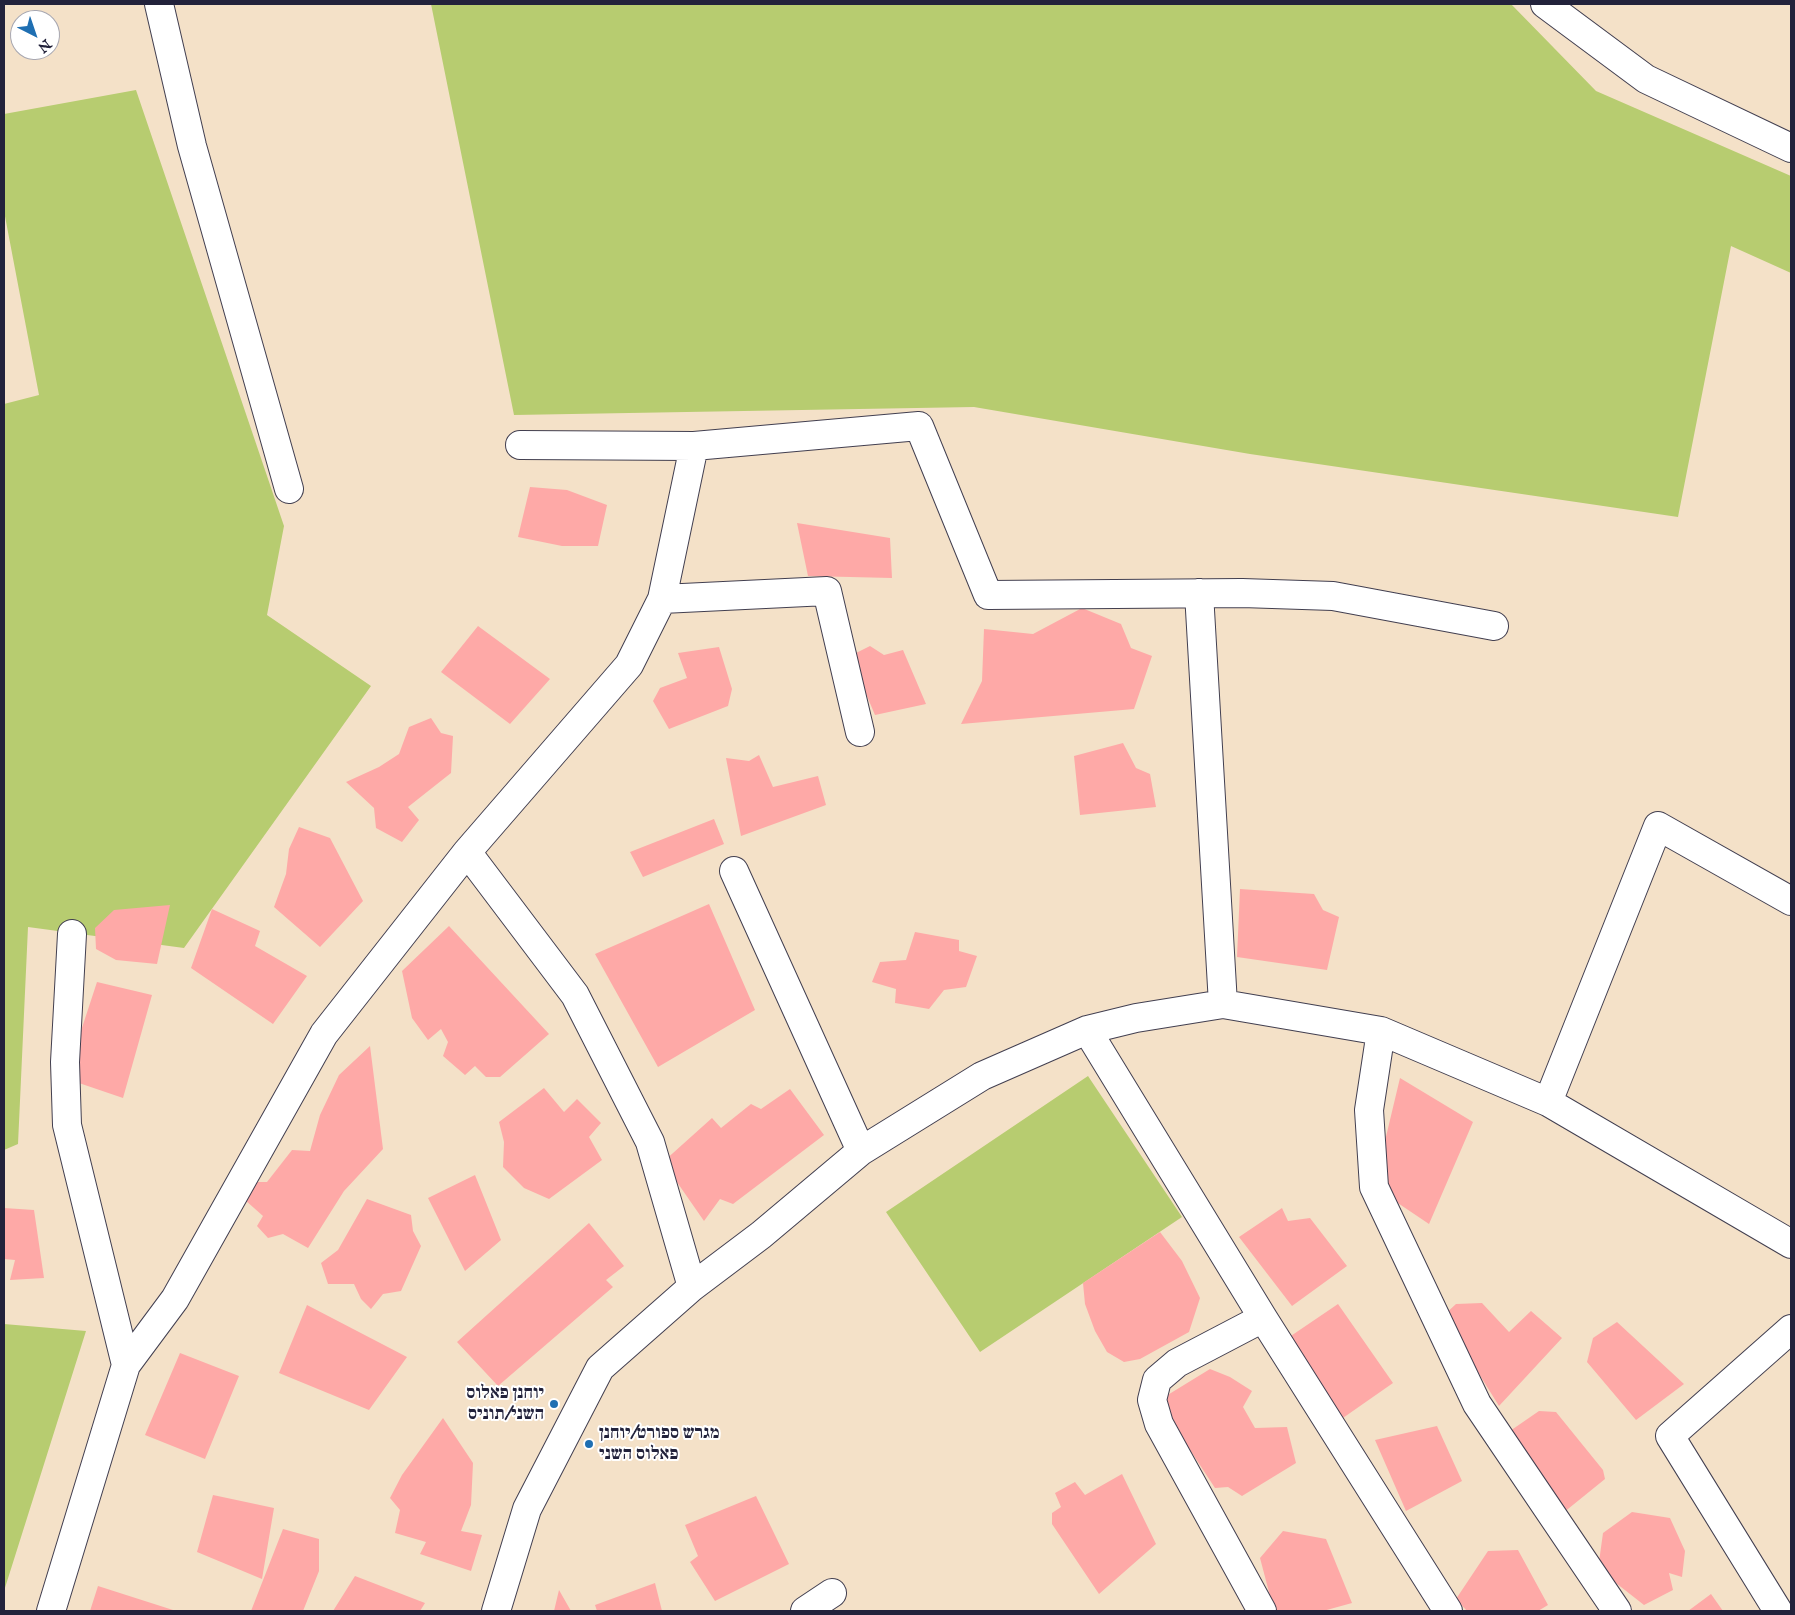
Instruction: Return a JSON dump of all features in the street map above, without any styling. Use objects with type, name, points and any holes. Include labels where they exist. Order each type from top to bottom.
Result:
[{"type":"street","points":[[158,4],[192,146],[290,489]]},
{"type":"street","points":[[1545,4],[1646,79],[1791,148]]},
{"type":"street","points":[[520,445],[694,446],[919,426],[988,595],[1199,593],[1333,596],[1494,626]]},
{"type":"street","points":[[51,1611],[126,1365],[175,1300],[324,1034],[467,852],[629,665],[662,599],[694,446]]},
{"type":"street","points":[[662,599],[827,591],[860,732]]},
{"type":"street","points":[[1199,593],[1222,1004]]},
{"type":"street","points":[[1548,1102],[1658,826],[1791,901]]},
{"type":"street","points":[[467,852],[575,996],[650,1142],[692,1287]]},
{"type":"street","points":[[734,871],[861,1151]]},
{"type":"street","points":[[72,934],[64,1062],[67,1125],[126,1365]]},
{"type":"street","points":[[496,1611],[527,1509],[600,1368],[692,1287],[761,1235],[861,1151],[982,1076],[1087,1030],[1136,1018],[1222,1004],[1381,1030],[1548,1102],[1791,1244]]},
{"type":"street","points":[[1087,1030],[1263,1318],[1448,1611]]},
{"type":"street","points":[[1381,1030],[1369,1110],[1374,1187],[1477,1404],[1617,1611]]},
{"type":"street","points":[[1262,1611],[1159,1424],[1152,1400],[1157,1380],[1177,1363],[1263,1318]]},
{"type":"street","points":[[1778,1611],[1670,1436],[1791,1329]]},
{"type":"street","points":[[805,1611],[832,1593]]},
{"type":"green space","points":[[431,4],[1511,4],[1596,91],[1791,176],[1791,273],[1731,246],[1678,517],[1250,454],[974,407],[514,415]]},
{"type":"green space","points":[[136,90],[284,526],[267,615],[371,686],[184,948],[28,927],[18,1144],[4,1150],[4,404],[39,395],[4,211],[4,114]]},
{"type":"green space","points":[[1088,1076],[1182,1217],[980,1352],[886,1212]]},
{"type":"green space","points":[[4,1324],[86,1331],[4,1591]]},
{"type":"building","points":[[530,487],[567,490],[607,505],[598,546],[562,546],[518,537]]},
{"type":"building","points":[[797,523],[890,538],[892,578],[808,576]]},
{"type":"building","points":[[1082,608],[1121,624],[1131,648],[1152,656],[1134,709],[961,724],[982,681],[984,629],[1033,634]]},
{"type":"building","points":[[478,626],[550,679],[510,724],[441,672]]},
{"type":"building","points":[[870,646],[884,655],[903,650],[926,704],[875,715],[850,656]]},
{"type":"building","points":[[719,647],[732,689],[728,706],[669,729],[653,701],[660,688],[687,678],[678,653]]},
{"type":"building","points":[[431,718],[441,733],[453,736],[451,773],[408,807],[419,820],[402,842],[376,828],[374,808],[346,782],[379,767],[399,754],[409,727]]},
{"type":"building","points":[[1123,743],[1136,768],[1150,774],[1156,807],[1080,815],[1074,756]]},
{"type":"building","points":[[759,755],[773,787],[818,776],[826,805],[741,836],[726,758],[749,761]]},
{"type":"building","points":[[714,819],[724,844],[643,877],[630,852]]},
{"type":"building","points":[[299,827],[330,838],[363,901],[320,947],[274,907],[286,874],[289,849]]},
{"type":"building","points":[[1240,889],[1314,894],[1323,910],[1339,917],[1327,970],[1237,957]]},
{"type":"building","points":[[709,904],[755,1010],[658,1067],[595,954]]},
{"type":"building","points":[[170,905],[157,964],[116,960],[96,949],[95,928],[114,910]]},
{"type":"building","points":[[212,909],[260,931],[255,946],[307,976],[273,1024],[191,968]]},
{"type":"building","points":[[449,926],[549,1034],[500,1077],[486,1077],[475,1066],[465,1075],[443,1056],[448,1042],[441,1029],[428,1040],[412,1018],[402,971]]},
{"type":"building","points":[[915,932],[959,940],[959,951],[977,956],[966,987],[944,990],[929,1009],[895,1003],[896,989],[872,982],[880,962],[906,960]]},
{"type":"building","points":[[97,982],[152,995],[123,1098],[76,1082],[78,1040]]},
{"type":"building","points":[[370,1046],[383,1149],[344,1191],[308,1248],[283,1234],[268,1238],[257,1226],[263,1216],[236,1192],[241,1182],[267,1182],[292,1150],[310,1151],[320,1115],[339,1075]]},
{"type":"building","points":[[1400,1078],[1473,1122],[1429,1224],[1374,1187]]},
{"type":"building","points":[[544,1088],[564,1112],[577,1099],[601,1123],[589,1137],[602,1160],[549,1199],[524,1188],[503,1167],[504,1142],[499,1122]]},
{"type":"building","points":[[790,1089],[824,1135],[733,1204],[720,1199],[704,1221],[663,1162],[712,1118],[721,1128],[751,1104],[761,1109]]},
{"type":"building","points":[[475,1175],[501,1240],[465,1271],[428,1198]]},
{"type":"building","points":[[367,1199],[411,1215],[413,1231],[421,1246],[401,1291],[383,1294],[371,1309],[361,1299],[354,1284],[328,1284],[321,1263],[338,1250]]},
{"type":"building","points":[[4,1208],[34,1210],[44,1278],[10,1280],[15,1260],[4,1259]]},
{"type":"building","points":[[1282,1208],[1288,1221],[1310,1218],[1347,1266],[1292,1306],[1239,1237]]},
{"type":"building","points":[[589,1223],[624,1266],[606,1280],[613,1287],[498,1386],[457,1342]]},
{"type":"building","points":[[1160,1232],[1182,1261],[1200,1298],[1189,1332],[1140,1359],[1124,1362],[1107,1352],[1095,1331],[1085,1304],[1083,1283]]},
{"type":"building","points":[[1482,1303],[1509,1332],[1531,1311],[1562,1338],[1499,1406],[1443,1316],[1456,1304]]},
{"type":"building","points":[[1338,1304],[1393,1383],[1340,1420],[1279,1344]]},
{"type":"building","points":[[307,1305],[407,1357],[369,1410],[279,1373]]},
{"type":"building","points":[[1617,1322],[1684,1384],[1636,1420],[1587,1362],[1593,1338]]},
{"type":"building","points":[[180,1353],[239,1376],[205,1459],[145,1435]]},
{"type":"building","points":[[1210,1369],[1230,1377],[1252,1391],[1243,1407],[1255,1428],[1287,1427],[1296,1463],[1242,1496],[1228,1487],[1215,1488],[1173,1424],[1166,1396]]},
{"type":"building","points":[[1539,1411],[1556,1412],[1603,1470],[1605,1479],[1563,1513],[1510,1431]]},
{"type":"building","points":[[443,1418],[473,1463],[471,1505],[461,1531],[482,1535],[471,1571],[420,1554],[426,1542],[395,1533],[400,1510],[390,1498],[402,1475]]},
{"type":"building","points":[[1437,1426],[1462,1481],[1406,1511],[1375,1440]]},
{"type":"building","points":[[1122,1474],[1156,1544],[1099,1594],[1052,1524],[1052,1513],[1061,1507],[1055,1493],[1075,1482],[1085,1495]]},
{"type":"building","points":[[213,1495],[274,1508],[262,1579],[197,1552]]},
{"type":"building","points":[[756,1496],[789,1564],[715,1601],[690,1562],[698,1556],[685,1525]]},
{"type":"building","points":[[1632,1512],[1670,1518],[1685,1551],[1682,1577],[1669,1573],[1673,1590],[1644,1605],[1598,1569],[1603,1533]]},
{"type":"building","points":[[283,1529],[319,1539],[319,1571],[303,1611],[251,1611]]},
{"type":"building","points":[[1283,1531],[1326,1539],[1352,1603],[1323,1611],[1274,1611],[1260,1558]]},
{"type":"building","points":[[1518,1550],[1548,1605],[1538,1611],[1467,1611],[1456,1599],[1488,1551]]},
{"type":"building","points":[[355,1576],[425,1603],[420,1611],[333,1611]]},
{"type":"building","points":[[655,1583],[662,1611],[597,1611],[595,1605]]},
{"type":"building","points":[[98,1586],[173,1610],[90,1611]]},
{"type":"building","points":[[559,1590],[571,1611],[554,1611]]},
{"type":"building","points":[[1711,1594],[1723,1611],[1688,1611]]},
{"type":"place","name":"יוחנן פאלוס השני/תוניס","points":[[554,1404]]},
{"type":"place","name":"מגרש ספורט/יוחנן פאלוס השני","points":[[589,1444]]}]
